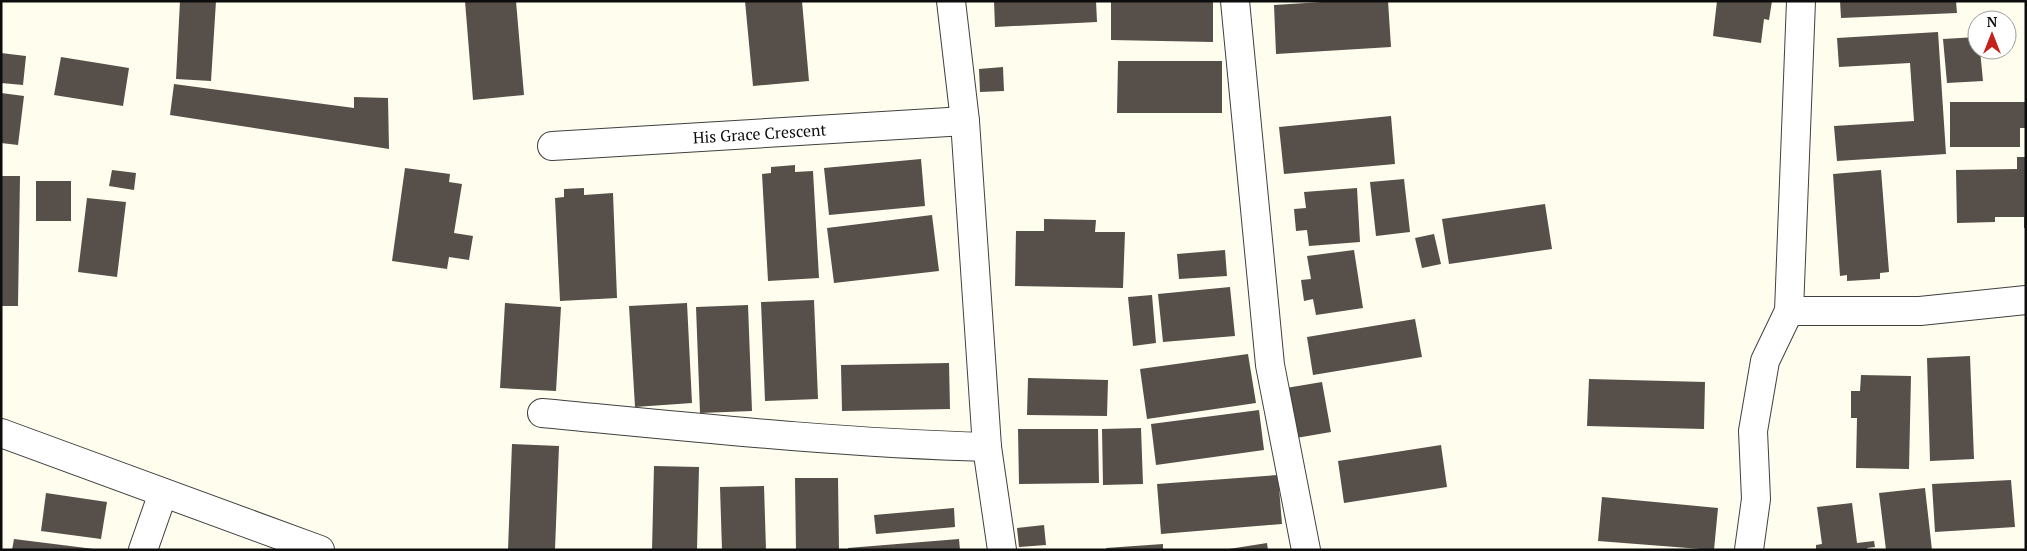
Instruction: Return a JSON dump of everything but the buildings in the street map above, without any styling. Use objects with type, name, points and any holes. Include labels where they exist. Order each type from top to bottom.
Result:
[{"type":"street","points":[[951,1],[965,121],[987,446],[1002,550]]},
{"type":"street","points":[[1236,1],[1270,365],[1306,550]]},
{"type":"street","points":[[1749,550],[1756,499],[1753,431],[1764,361],[1789,311],[1801,1]]},
{"type":"street","name":"His Grace Crescent","points":[[552,146],[965,121]]},
{"type":"street","points":[[1789,311],[1920,311],[2026,300]]},
{"type":"street","points":[[542,413],[761,434],[897,444],[987,446]]},
{"type":"street","points":[[1,433],[320,550]]},
{"type":"street","points":[[144,550],[163,492]]}]
